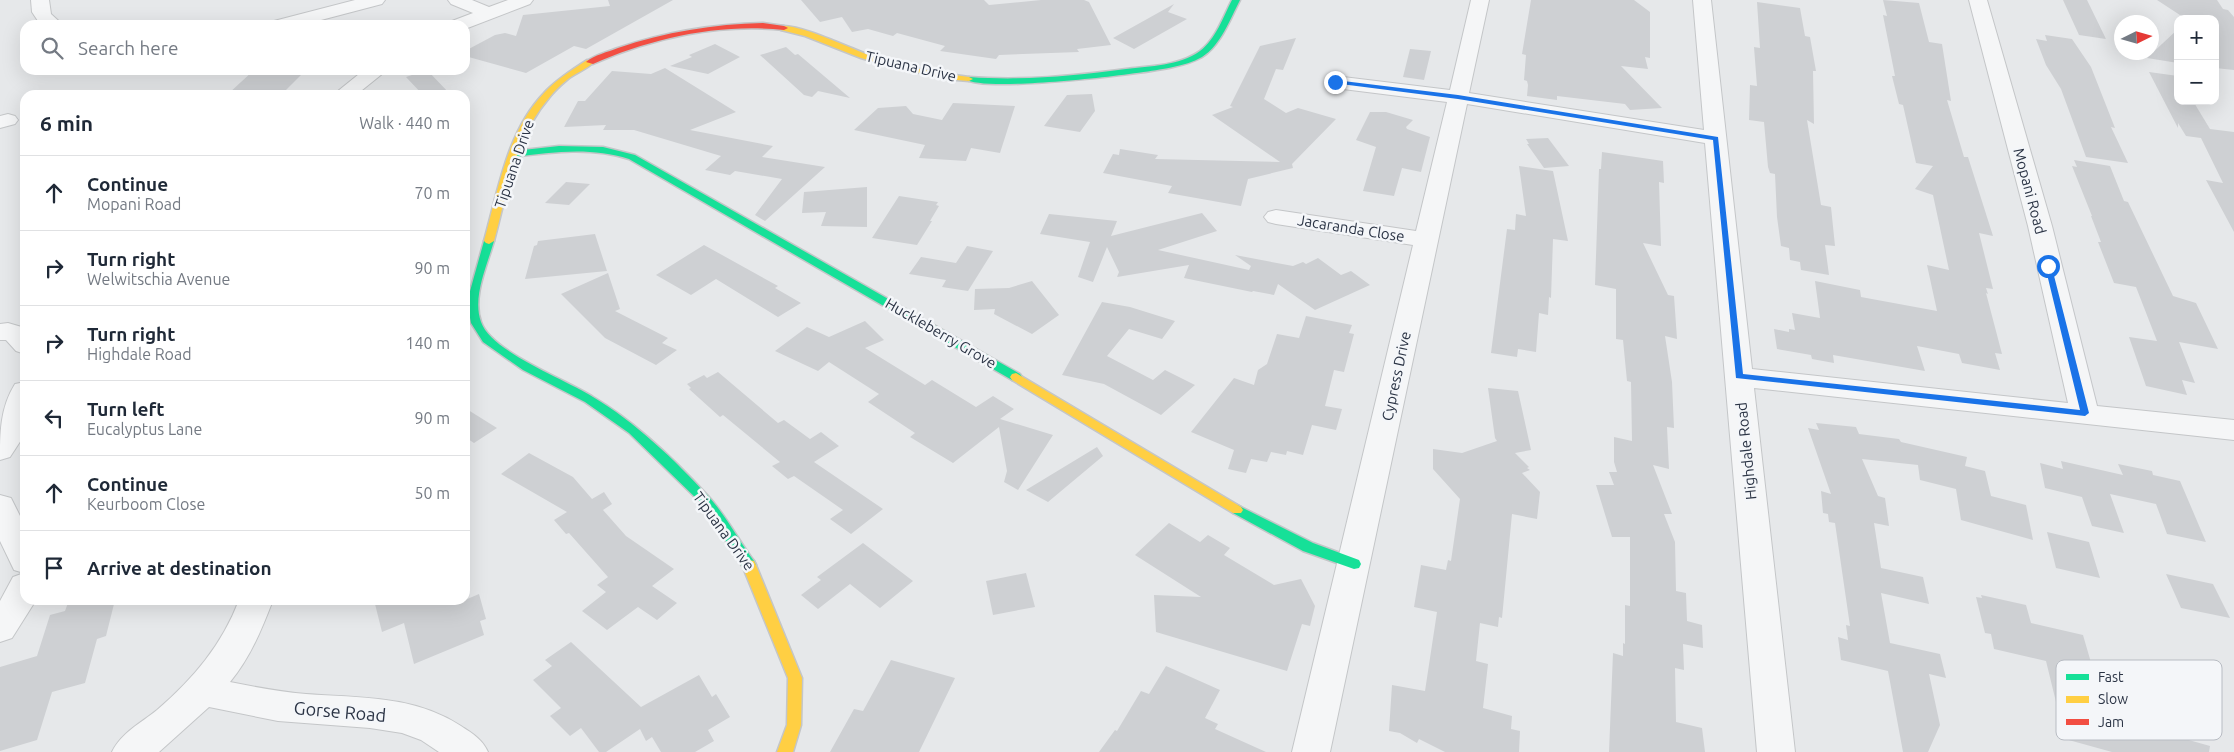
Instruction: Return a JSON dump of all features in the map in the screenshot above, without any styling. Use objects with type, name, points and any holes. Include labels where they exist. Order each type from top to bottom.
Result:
[{"type":"street","points":[[40,0],[40,14],[45,20]]},
{"type":"street","points":[[300,20],[376,0]]},
{"type":"street","points":[[457,0],[488,13]]},
{"type":"street","points":[[470,20],[524,0]]},
{"type":"street","name":"Tipuana Drive","points":[[785,752],[794,725],[795,678],[753,570],[705,500],[633,430],[589,399],[527,367],[487,340],[476,323],[472,302],[514,154],[531,113],[544,94],[563,77],[586,63],[609,54],[676,35],[734,26],[766,25],[795,30],[877,61],[939,75],[983,80],[1048,79],[1139,69],[1194,58],[1210,46],[1236,0]]},
{"type":"street","name":"Cypress Drive","points":[[1311,752],[1480,0]]},
{"type":"street","name":"Highdale Road","points":[[1702,0],[1776,752]]},
{"type":"street","name":"Mopani Road","points":[[1978,0],[2040,226],[2085,413]]},
{"type":"street","points":[[350,90],[370,75]]},
{"type":"street","points":[[1335,82],[1458,97],[1716,138]]},
{"type":"street","name":"Huckleberry Grove","points":[[514,154],[582,148],[618,151],[632,157],[990,361],[1242,514],[1308,547],[1354,564]]},
{"type":"street","name":"Jacaranda Close","points":[[1276,217],[1426,240]]},
{"type":"street","points":[[0,332],[14,333],[20,336]]},
{"type":"street","points":[[1739,376],[2234,430]]},
{"type":"street","points":[[0,450],[10,435],[20,406]]},
{"type":"street","points":[[0,506],[20,550]]},
{"type":"street","points":[[0,628],[20,598]]},
{"type":"street","points":[[131,752],[165,726],[203,690],[231,653],[252,614],[255,605]]},
{"type":"street","name":"Gorse Road","points":[[203,690],[250,703],[306,709],[365,711],[395,716],[433,729],[469,752]]},
{"type":"building","points":[[608,0],[673,0],[586,49],[574,46],[526,73],[470,57],[470,48],[495,35],[505,33],[516,36],[523,15],[610,6]]},
{"type":"building","points":[[801,0],[984,0],[989,5],[1041,0],[1084,0],[1089,2],[1111,45],[1077,49],[1079,52],[999,55],[996,59],[940,51],[945,46],[897,33],[893,36],[868,29],[852,32],[842,17],[820,22]]},
{"type":"building","points":[[1531,0],[1634,0],[1650,12],[1650,58],[1645,57],[1648,69],[1621,66],[1662,108],[1630,110],[1625,104],[1557,96],[1557,100],[1527,96],[1528,85],[1527,81],[1524,80],[1526,55],[1522,54]]},
{"type":"building","points":[[1883,0],[1919,3],[1929,42],[1942,44],[1951,101],[1947,100],[1964,157],[1968,157],[1993,236],[1979,233],[1993,289],[1986,288],[1988,294],[1986,293],[2002,354],[1995,353],[2000,370],[1962,363],[1959,354],[1917,346],[1925,371],[1833,355],[1834,363],[1812,359],[1811,355],[1777,349],[1774,329],[1789,332],[1789,329],[1795,330],[1792,313],[1820,318],[1815,281],[1860,290],[1861,297],[1937,311],[1927,265],[1949,270],[1933,195],[1915,189],[1933,166],[1916,163],[1903,105],[1899,104],[1892,76],[1895,76],[1883,15],[1887,16]]},
{"type":"building","points":[[2063,0],[2087,0],[2106,39],[2079,35]]},
{"type":"building","points":[[2157,0],[2217,0],[2223,9],[2228,10],[2234,17],[2234,70],[2219,68],[2219,15],[2180,15]]},
{"type":"building","points":[[1757,2],[1800,8],[1805,36],[1810,37],[1816,71],[1813,71],[1814,124],[1807,120],[1821,205],[1831,207],[1835,246],[1825,245],[1829,275],[1801,270],[1800,262],[1790,260],[1789,248],[1781,246],[1777,217],[1775,174],[1770,173],[1768,167],[1764,122],[1749,120],[1750,85],[1757,86],[1754,47],[1760,48]]},
{"type":"building","points":[[1174,4],[1168,12],[1187,19],[1134,49],[1113,38]]},
{"type":"building","points":[[2174,33],[2174,62],[2159,60],[2159,47]]},
{"type":"building","points":[[2045,35],[2072,39],[2091,67],[2115,128],[2111,127],[2128,163],[2086,157],[2061,89],[2046,65],[2036,39],[2047,41]]},
{"type":"building","points":[[1296,38],[1283,70],[1276,69],[1264,99],[1286,113],[1298,108],[1336,119],[1292,164],[1293,168],[1248,179],[1241,206],[1168,193],[1172,186],[1103,173],[1113,154],[1119,155],[1120,149],[1158,155],[1155,159],[1280,162],[1212,115],[1233,107],[1230,106],[1260,46]]},
{"type":"building","points":[[715,44],[740,57],[708,74],[670,66],[692,57],[689,55]]},
{"type":"building","points":[[786,47],[795,55],[798,54],[850,98],[818,91],[812,97],[804,95],[760,55]]},
{"type":"building","points":[[1410,49],[1431,51],[1424,80],[1403,77]]},
{"type":"building","points":[[665,68],[736,112],[690,130],[773,146],[762,157],[825,167],[765,221],[755,215],[782,179],[735,171],[730,175],[705,170],[721,156],[634,130],[603,130],[606,125],[564,127],[578,101],[585,101],[612,71],[651,74]]},
{"type":"building","points":[[2149,72],[2174,75],[2174,105],[2195,105],[2210,129],[2234,132],[2234,232],[2206,180],[2223,183],[2201,138],[2186,136],[2178,123],[2178,128]]},
{"type":"building","points":[[249,75],[301,75],[286,90],[232,90]]},
{"type":"building","points":[[412,75],[432,75],[446,90],[418,90],[406,77]]},
{"type":"building","points":[[1092,94],[1095,111],[1080,132],[1044,126],[1067,95]]},
{"type":"building","points":[[953,103],[1015,106],[1000,153],[971,148],[966,161],[919,158],[925,145],[854,130],[878,108],[906,106],[913,114],[942,120]]},
{"type":"building","points":[[1370,112],[1386,112],[1413,120],[1406,127],[1407,129],[1430,137],[1421,172],[1402,168],[1394,196],[1363,191],[1376,147],[1356,140]]},
{"type":"building","points":[[1548,138],[1569,166],[1544,168],[1527,144],[1529,144],[1526,139]]},
{"type":"building","points":[[1602,152],[1663,161],[1664,183],[1659,182],[1661,246],[1643,243],[1668,295],[1674,296],[1677,339],[1665,336],[1672,382],[1674,428],[1667,427],[1669,469],[1653,465],[1672,514],[1664,514],[1675,542],[1676,591],[1686,593],[1687,621],[1702,625],[1703,648],[1683,644],[1684,670],[1675,668],[1676,722],[1702,728],[1705,752],[1609,752],[1613,653],[1623,656],[1623,643],[1625,644],[1625,605],[1630,606],[1630,537],[1612,537],[1596,485],[1614,485],[1609,472],[1617,472],[1614,462],[1614,437],[1632,441],[1631,382],[1627,381],[1623,340],[1616,339],[1616,289],[1595,285],[1599,169],[1601,169]]},
{"type":"building","points":[[2074,160],[2110,166],[2124,201],[2128,202],[2173,296],[2196,303],[2218,349],[2179,342],[2195,383],[2182,380],[2187,395],[2146,386],[2129,337],[2157,341],[2136,287],[2114,283],[2098,242],[2101,242],[2092,216],[2072,166],[2077,167]]},
{"type":"building","points":[[1519,166],[1553,171],[1568,241],[1553,239],[1551,298],[1549,297],[1548,315],[1539,313],[1536,352],[1518,349],[1517,357],[1491,353],[1507,229],[1515,230],[1516,214],[1526,216]]},
{"type":"building","points":[[566,182],[590,184],[569,205],[545,203]]},
{"type":"building","points":[[867,187],[867,227],[821,226],[826,212],[802,213],[804,192]]},
{"type":"building","points":[[899,196],[938,202],[936,205],[939,206],[930,221],[932,221],[917,245],[872,238]]},
{"type":"building","points":[[1202,213],[1217,231],[1158,250],[1249,270],[1251,266],[1235,255],[1293,266],[1303,262],[1306,264],[1318,258],[1341,275],[1351,271],[1370,285],[1315,310],[1278,284],[1274,295],[1184,278],[1189,265],[1117,277],[1119,272],[1107,247],[1093,282],[1078,277],[1090,242],[1040,234],[1049,214],[1117,221],[1111,236]]},
{"type":"building","points":[[595,234],[607,271],[525,279],[534,246],[537,245],[538,241]]},
{"type":"building","points":[[704,245],[778,286],[775,288],[801,303],[778,317],[716,279],[691,295],[656,275]]},
{"type":"building","points":[[967,246],[993,251],[968,291],[942,287],[946,280],[909,274],[921,257],[956,263]]},
{"type":"building","points":[[608,273],[620,309],[615,311],[668,338],[662,343],[677,350],[656,365],[605,338],[561,294]]},
{"type":"building","points":[[1032,281],[1059,315],[1032,334],[994,314],[995,309],[974,310],[975,289],[1009,288]]},
{"type":"building","points":[[1102,302],[1130,307],[1175,321],[1162,339],[1129,329],[1107,356],[1153,380],[1165,370],[1195,385],[1161,415],[1104,384],[1062,375]]},
{"type":"building","points":[[1306,316],[1352,325],[1349,333],[1354,334],[1344,372],[1334,370],[1325,406],[1342,409],[1336,430],[1312,425],[1303,455],[1287,451],[1286,455],[1271,452],[1267,462],[1251,459],[1246,473],[1228,469],[1234,450],[1191,432],[1234,378],[1254,385],[1258,370],[1267,364],[1277,334],[1299,338]]},
{"type":"building","points":[[865,321],[884,340],[865,348],[925,385],[932,380],[976,407],[993,396],[1014,409],[1000,419],[1053,435],[1018,490],[1004,482],[1007,471],[999,427],[953,463],[910,437],[915,433],[868,402],[879,394],[829,362],[818,371],[775,351],[807,327],[829,337]]},
{"type":"building","points":[[718,372],[778,423],[784,420],[810,439],[821,432],[839,446],[814,462],[883,509],[851,534],[830,519],[843,510],[794,476],[788,479],[772,466],[780,462],[723,415],[720,417],[689,389],[691,388],[687,384],[704,375],[707,378]]},
{"type":"building","points":[[1488,388],[1518,391],[1531,450],[1515,453],[1529,467],[1527,468],[1530,470],[1522,473],[1540,492],[1537,519],[1512,514],[1502,618],[1499,617],[1498,627],[1480,623],[1476,661],[1488,664],[1483,708],[1512,716],[1511,729],[1520,731],[1519,752],[1445,752],[1419,739],[1417,743],[1400,733],[1389,731],[1392,685],[1425,691],[1437,612],[1414,607],[1421,565],[1446,570],[1448,560],[1451,561],[1460,499],[1433,469],[1433,449],[1462,453],[1497,441]]},
{"type":"building","points":[[470,411],[497,428],[474,443],[470,440]]},
{"type":"building","points":[[1816,423],[1856,427],[1859,434],[1899,439],[1901,442],[1967,457],[1965,466],[1985,471],[1991,496],[2026,505],[2033,540],[1961,520],[1956,489],[1920,480],[1918,465],[1862,459],[1878,496],[1885,498],[1889,526],[1874,523],[1881,568],[1923,577],[1929,604],[1881,593],[1890,643],[1940,654],[1946,678],[1929,674],[1940,725],[1928,752],[1903,752],[1888,671],[1841,660],[1838,637],[1848,640],[1846,625],[1850,626],[1835,523],[1829,522],[1828,514],[1823,513],[1821,491],[1831,494],[1808,428],[1819,430]]},
{"type":"building","points":[[1097,447],[1103,456],[1048,502],[1026,490]]},
{"type":"building","points":[[529,453],[573,477],[592,499],[604,492],[612,504],[603,510],[626,536],[674,569],[652,586],[677,603],[657,620],[638,607],[607,630],[582,611],[606,592],[597,585],[608,577],[569,533],[566,534],[554,520],[567,512],[501,474]]},
{"type":"building","points":[[2061,461],[2123,475],[2118,464],[2152,471],[2153,475],[2180,481],[2206,542],[2167,534],[2156,504],[2110,494],[2124,533],[2092,526],[2082,497],[2045,488],[2040,463],[2063,469]]},
{"type":"building","points":[[1169,523],[1200,542],[1208,535],[1230,548],[1224,555],[1274,585],[1301,579],[1315,606],[1310,626],[1302,624],[1287,671],[1156,632],[1154,595],[1201,597],[1135,555]]},
{"type":"building","points":[[2047,532],[2089,542],[2100,578],[2056,568]]},
{"type":"building","points":[[863,543],[913,581],[880,608],[850,584],[818,609],[801,595],[821,580],[817,577]]},
{"type":"building","points":[[1026,573],[1035,607],[993,615],[986,581]]},
{"type":"building","points":[[2166,574],[2213,584],[2230,618],[2181,608]]},
{"type":"building","points":[[479,594],[486,619],[480,621],[484,635],[414,664],[404,623],[382,632],[375,605],[470,605],[470,598]]},
{"type":"building","points":[[1981,595],[2026,605],[2031,623],[2083,635],[2090,660],[2056,660],[2056,702],[2046,661],[1994,649],[1991,634],[1985,633],[1976,597],[1982,598]]},
{"type":"building","points":[[67,605],[114,605],[106,636],[97,639],[85,683],[52,692],[37,740],[0,751],[0,667],[37,656],[50,615],[65,611]]},
{"type":"building","points":[[571,642],[641,707],[699,675],[712,697],[716,694],[730,717],[708,730],[714,741],[695,752],[661,752],[652,737],[646,741],[640,729],[606,752],[599,752],[581,728],[570,736],[550,716],[561,708],[533,680],[552,666],[545,660]]},
{"type":"building","points":[[891,660],[955,678],[919,752],[830,752],[854,709],[863,711]]},
{"type":"building","points":[[1166,666],[1220,690],[1205,718],[1218,724],[1215,729],[1266,752],[1099,752],[1115,730],[1117,731],[1141,691],[1149,694]]},
{"type":"building","points":[[2069,740],[2189,740],[2210,746],[2209,752],[2112,752]]},
{"type":"traffic: fast","points":[[969,79],[989,81],[1048,80],[1156,68],[1184,62],[1207,49],[1221,29],[1236,0]]},
{"type":"traffic: fast","points":[[514,154],[573,148],[603,150],[632,157],[1016,377]]},
{"type":"traffic: fast","points":[[489,241],[472,302],[476,323],[487,340],[527,367],[589,399],[633,430],[705,500],[749,565]]},
{"type":"traffic: fast","points":[[1237,510],[1308,547],[1354,564]]},
{"type":"traffic: slow","points":[[784,28],[819,38],[886,64],[921,72],[969,79]]},
{"type":"traffic: slow","points":[[489,241],[511,162],[531,116],[546,95],[565,77],[590,62]]},
{"type":"traffic: slow","points":[[1016,377],[1237,510]]},
{"type":"traffic: slow","points":[[749,565],[795,678],[794,725],[785,752]]},
{"type":"traffic: jam","points":[[590,62],[658,38],[713,28],[739,26],[784,28]]},
{"type":"route","points":[[1335,82],[1458,97],[1716,138],[1739,376],[2085,413],[2048,266]]}]
